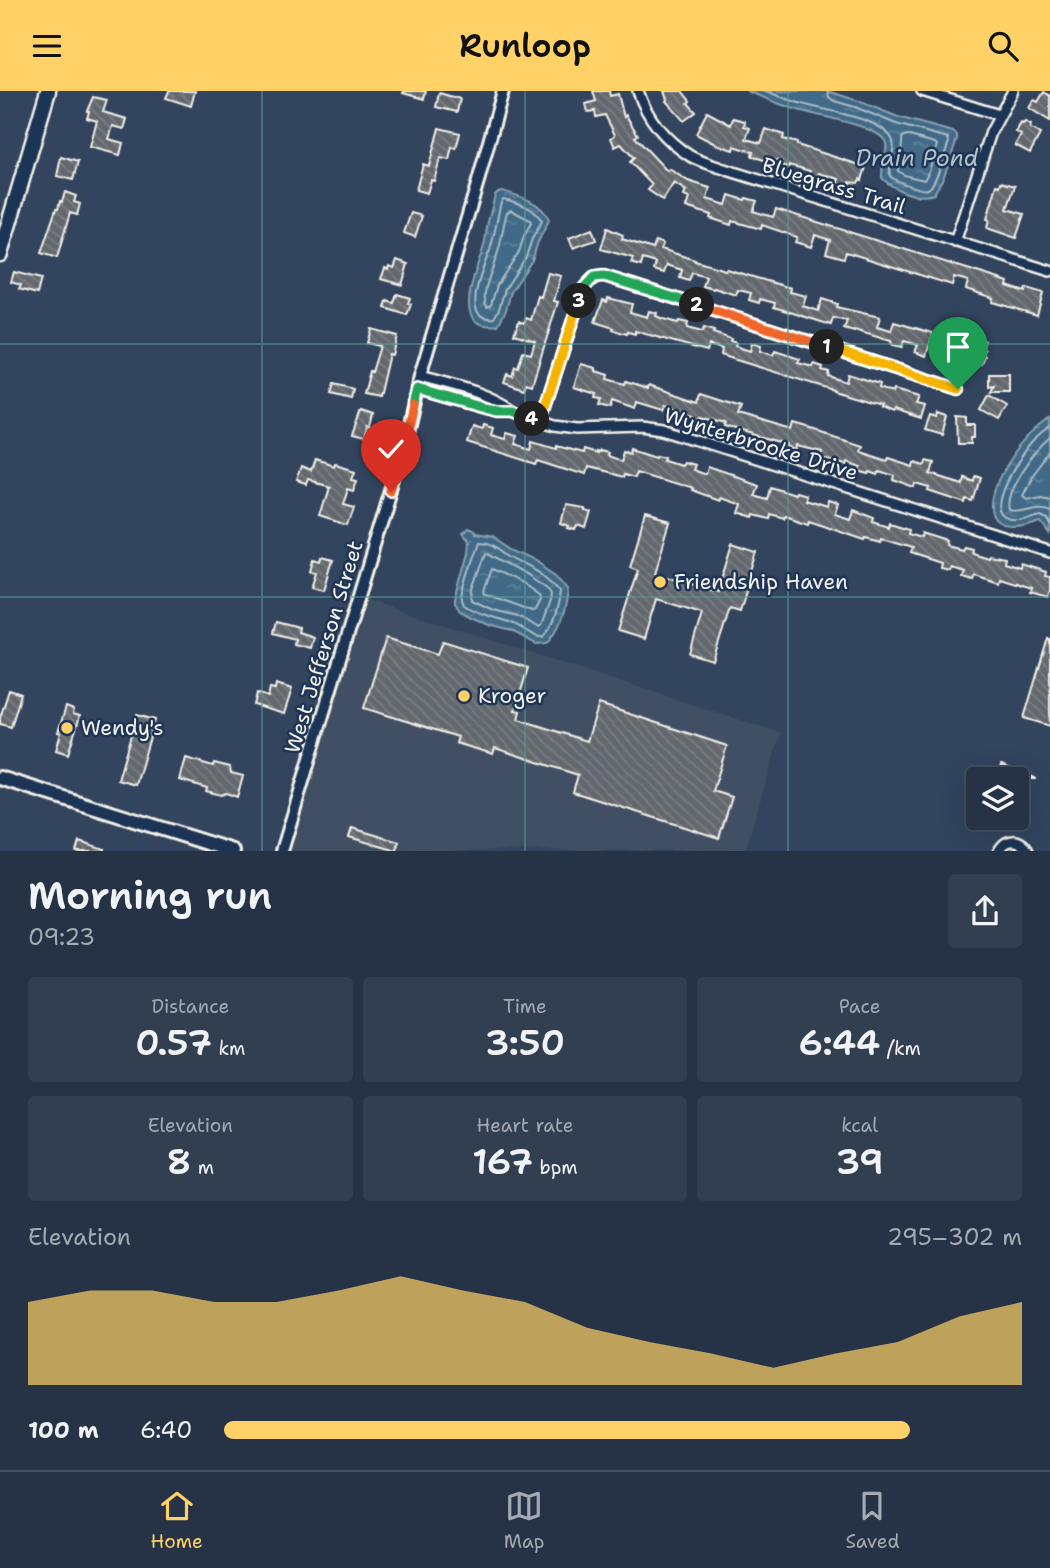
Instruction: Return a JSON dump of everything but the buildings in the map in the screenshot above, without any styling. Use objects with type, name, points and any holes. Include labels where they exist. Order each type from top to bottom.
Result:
[{"type":"main road","points":[[0,254],[48,91]]},
{"type":"main road","points":[[0,778],[233,851]]},
{"type":"street","name":"West Jefferson Street","points":[[282,851],[403,450],[420,376],[503,91]]},
{"type":"street","name":"Bluegrass Trail","points":[[638,91],[644,110],[662,134],[691,156],[727,170],[1050,271]]},
{"type":"street","points":[[922,91],[999,115]]},
{"type":"street","points":[[955,242],[991,132],[1013,91]]},
{"type":"street","points":[[540,422],[583,289],[594,277],[604,276],[958,389]]},
{"type":"street","points":[[420,376],[488,397],[513,411]]},
{"type":"street","name":"Wynterbrooke Drive","points":[[417,389],[497,411],[513,411],[555,426],[576,429],[642,427],[664,430],[1050,553]]},
{"type":"street","points":[[999,851],[1004,843],[1013,840],[1022,843],[1028,851]]},
{"type":"shaded area","points":[[358,597],[781,733],[745,850],[282,851]]},
{"type":"water","name":"Drain Pond","points":[[747,91],[827,91],[898,117],[953,132],[957,139],[944,176],[934,194],[913,195],[899,190],[882,178],[887,146],[879,135],[859,126],[792,108]]},
{"type":"water","points":[[502,191],[536,204],[549,220],[532,260],[511,292],[498,325],[483,325],[474,319],[469,299],[495,195]]},
{"type":"water","points":[[1050,419],[1050,534],[1040,521],[1018,527],[1003,525],[993,516],[993,496],[997,484],[1018,450],[1032,433]]},
{"type":"water","points":[[468,529],[475,534],[493,537],[537,561],[556,574],[568,588],[562,618],[547,643],[536,644],[512,631],[489,625],[460,611],[455,599],[468,552],[469,542],[463,534]]},
{"type":"place","name":"Friendship Haven","points":[[660,582]]},
{"type":"place","name":"Kroger","points":[[464,696]]},
{"type":"place","name":"Wendy's","points":[[67,728]]},
{"type":"route","points":[[391,491],[417,389],[497,411],[513,411],[540,422],[583,289],[594,277],[599,276],[958,389]]}]
